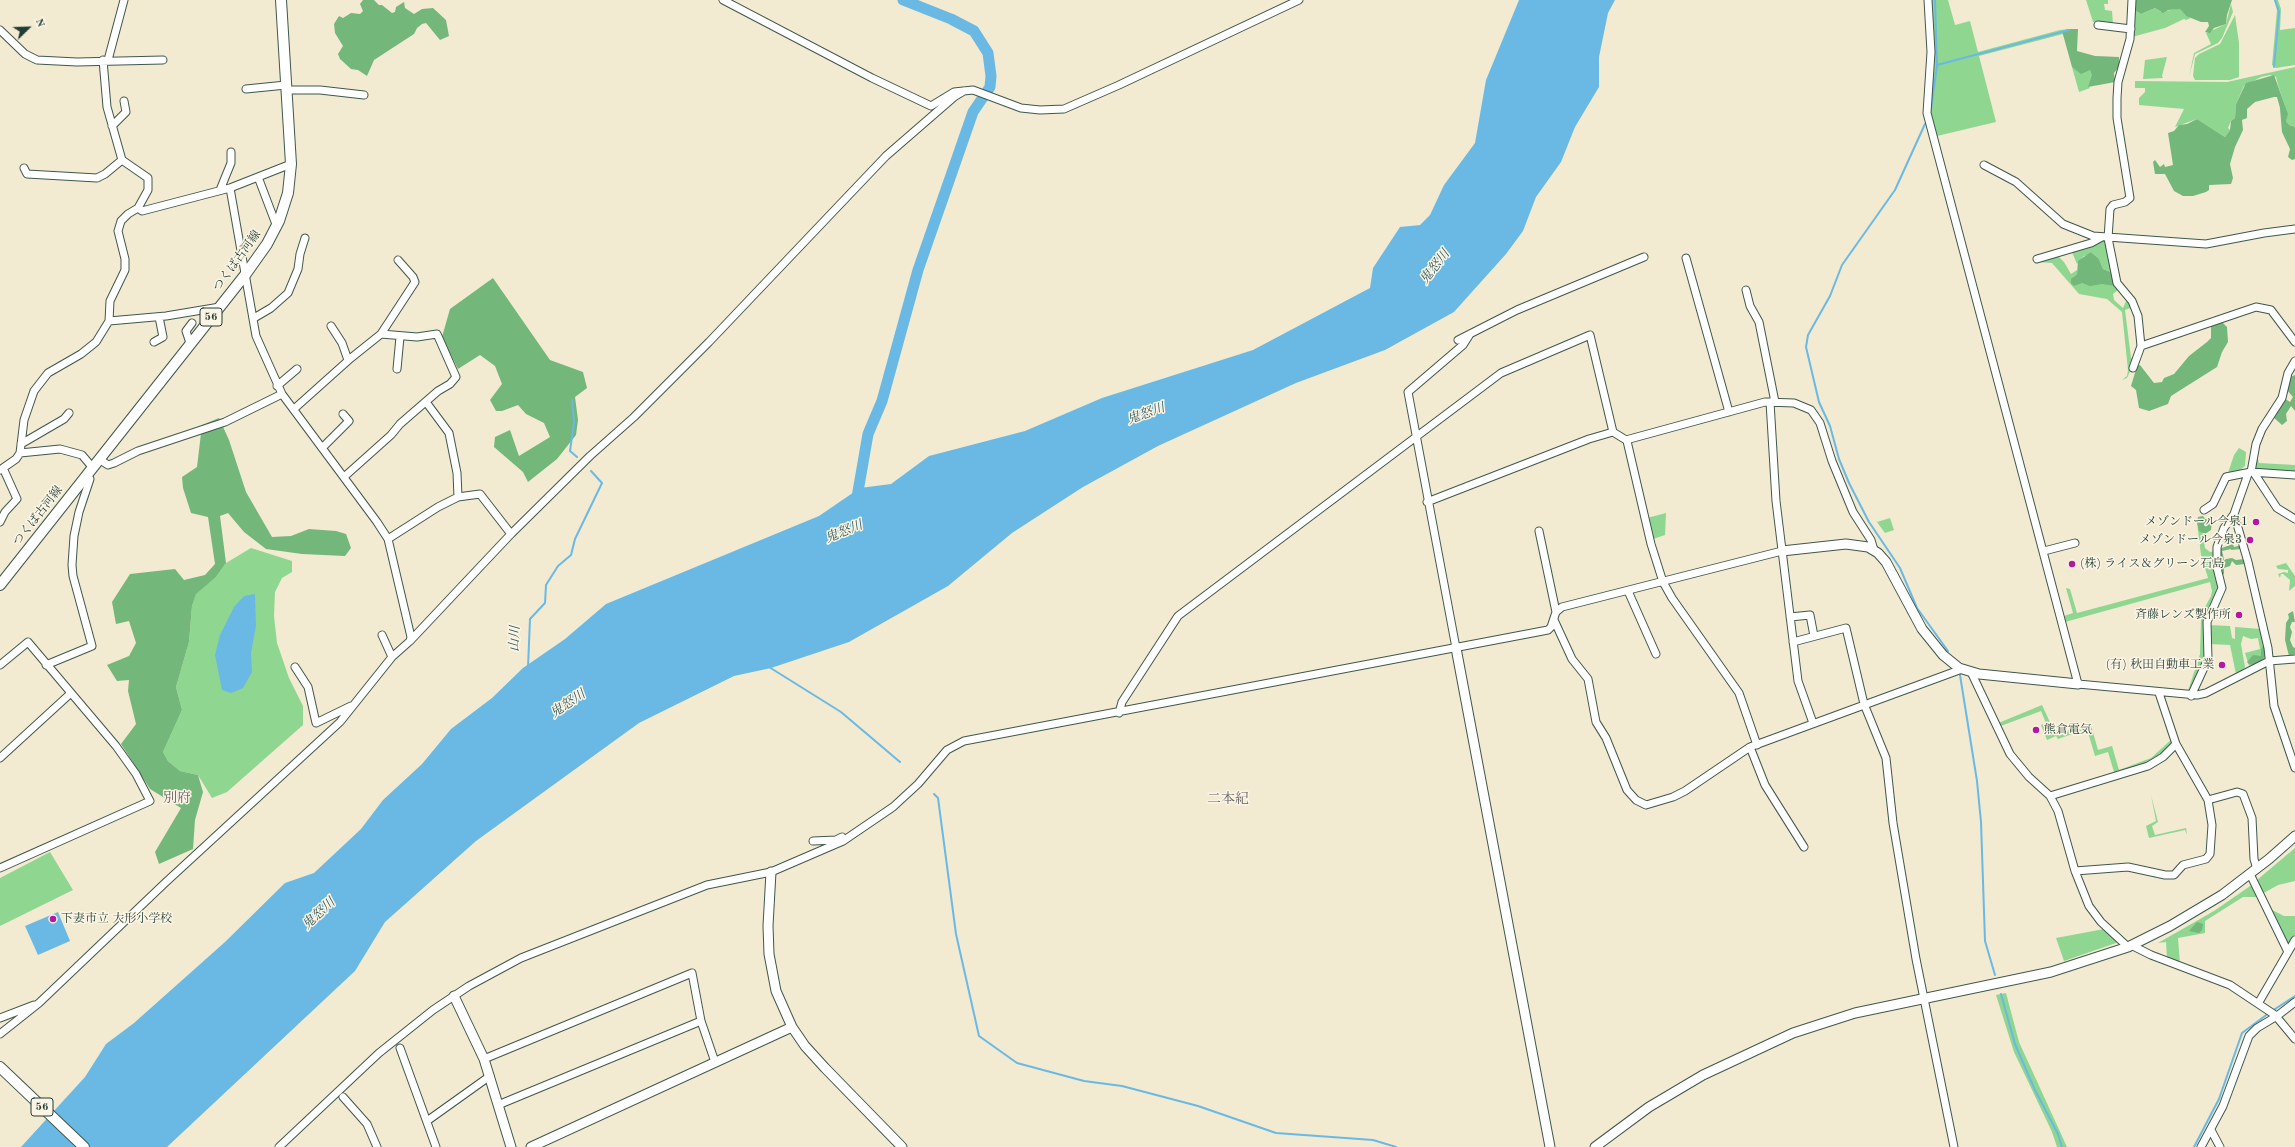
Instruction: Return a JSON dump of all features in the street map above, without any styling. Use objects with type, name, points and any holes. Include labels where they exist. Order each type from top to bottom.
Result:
[{"type":"main road","name":"つくば古河線","points":[[0,585],[245,275],[277,227],[288,193],[291,164],[281,0]]},
{"type":"main road","name":"56","points":[[0,1067],[84,1147]]},
{"type":"street","points":[[0,522],[17,499],[2,469],[16,459],[20,453],[24,420],[34,391],[48,373],[81,354],[96,342],[109,321],[110,301],[125,270],[125,259],[118,231],[121,221],[138,208],[148,190],[148,178],[122,160],[107,107],[105,60],[124,0]]},
{"type":"street","points":[[723,0],[872,78],[931,106],[954,92],[973,90],[1021,108],[1040,110],[1064,109],[1119,85],[1299,0]]},
{"type":"street","points":[[1928,0],[1931,52],[1927,113],[2078,684]]},
{"type":"street","points":[[2132,0],[2130,39],[2118,82],[2117,98],[2117,118],[2130,198],[2125,202],[2113,205],[2110,209],[2105,237],[2117,283],[2129,296],[2138,312],[2141,346],[2133,368]]},
{"type":"street","points":[[2098,26],[2131,29]]},
{"type":"street","points":[[0,30],[25,54],[37,60],[162,60]]},
{"type":"street","points":[[246,89],[287,88],[320,90],[364,96]]},
{"type":"street","points":[[0,1034],[39,1003],[166,882],[340,722],[392,657],[410,641],[511,534],[590,456],[640,412],[886,156],[954,97],[964,91]]},
{"type":"street","points":[[112,126],[126,112],[124,101]]},
{"type":"street","points":[[220,190],[231,163],[231,152]]},
{"type":"street","points":[[24,168],[27,174],[97,178],[105,174],[122,160]]},
{"type":"street","points":[[138,208],[142,211],[230,188],[291,164]]},
{"type":"street","points":[[1984,165],[2016,182],[2063,224],[2081,232],[2105,237],[2206,244],[2264,233],[2295,229]]},
{"type":"street","points":[[258,177],[277,227]]},
{"type":"street","points":[[230,188],[256,336],[277,386],[282,394],[388,539],[411,637],[410,641]]},
{"type":"street","points":[[2037,259],[2091,243],[2105,237]]},
{"type":"street","points":[[254,318],[271,308],[288,293],[298,269],[300,254],[305,238]]},
{"type":"street","points":[[1458,340],[1517,310],[1644,257]]},
{"type":"street","points":[[1686,258],[1729,412]]},
{"type":"street","points":[[294,409],[348,360],[381,334],[414,282],[413,277],[398,260]]},
{"type":"street","points":[[1746,290],[1750,306],[1759,322],[1772,402],[1774,473],[1798,681],[1813,722]]},
{"type":"street","points":[[109,321],[159,317],[220,307]]},
{"type":"street","points":[[2141,346],[2256,307],[2271,310],[2295,342]]},
{"type":"street","points":[[154,342],[163,337],[159,317]]},
{"type":"street","points":[[190,343],[186,330],[192,323]]},
{"type":"street","points":[[331,326],[342,343],[348,360]]},
{"type":"street","points":[[344,477],[391,435],[400,424],[450,384],[456,377],[437,334],[400,336],[381,334]]},
{"type":"street","points":[[1470,334],[1463,345],[1408,392],[1550,1147]]},
{"type":"street","points":[[1119,713],[1122,702],[1178,616],[1501,373],[1590,335],[1613,432],[1627,441],[1651,544],[1663,582],[1672,598],[1738,693],[1765,785],[1804,846]]},
{"type":"street","points":[[397,369],[400,336]]},
{"type":"street","points":[[2191,696],[2206,663],[2207,622],[2222,588],[2217,568],[2217,547],[2224,528],[2234,514],[2251,473],[2256,444],[2262,429],[2282,398],[2288,373],[2295,361]]},
{"type":"street","points":[[277,386],[297,369]]},
{"type":"street","points":[[99,459],[108,465],[114,464],[138,451],[225,422],[282,394]]},
{"type":"street","points":[[426,402],[449,433],[457,473],[458,498]]},
{"type":"street","points":[[1627,441],[1729,412],[1772,402],[1798,404],[1815,413],[1823,430],[1846,496],[1856,518],[1871,540],[1874,550],[1886,562],[1922,629],[1943,655],[1962,669],[1971,672],[2191,696],[2206,693],[2269,661],[2295,659]]},
{"type":"street","points":[[21,444],[64,419],[69,413]]},
{"type":"street","points":[[322,448],[349,421],[343,414]]},
{"type":"street","points":[[1428,502],[1589,439],[1613,432]]},
{"type":"street","points":[[20,453],[60,449],[74,451],[82,455],[90,472],[90,479],[79,512],[74,536],[72,565],[73,576],[92,646],[46,665]]},
{"type":"street","points":[[2251,473],[2277,508],[2295,519]]},
{"type":"street","points":[[2204,510],[2214,504],[2225,478],[2251,473],[2295,475]]},
{"type":"street","points":[[388,539],[438,507],[458,498],[480,494],[511,534]]},
{"type":"street","points":[[2234,514],[2248,562],[2269,661],[2274,706],[2295,768]]},
{"type":"street","points":[[279,1147],[379,1053],[454,996],[521,958],[707,885],[771,872],[843,841],[867,827],[893,807],[918,784],[947,750],[964,741],[1119,713],[1548,630],[1554,620],[1556,612],[1539,532]]},
{"type":"street","points":[[2044,551],[2075,543]]},
{"type":"street","points":[[1556,612],[1562,607],[1782,551],[1854,544],[1874,550]]},
{"type":"street","points":[[1628,591],[1656,654]]},
{"type":"street","points":[[1790,617],[1810,615],[1814,636]]},
{"type":"street","points":[[1554,620],[1572,659],[1588,678],[1596,722],[1606,738],[1627,790],[1636,800],[1646,805],[1673,797],[1754,746],[1813,722],[1962,669]]},
{"type":"street","points":[[1793,642],[1846,628],[1864,704],[1883,749],[1888,768],[1893,823],[1924,998],[1954,1147]]},
{"type":"street","points":[[382,635],[392,657]]},
{"type":"street","points":[[0,665],[28,642],[116,746],[136,774],[150,801],[0,868]]},
{"type":"street","points":[[295,667],[308,687],[316,723],[354,704]]},
{"type":"street","points":[[1971,672],[2010,754],[2029,777],[2050,796],[2062,821],[2080,887],[2095,914],[2130,946],[2225,982],[2259,1002],[2276,1016],[2295,1039]]},
{"type":"street","points":[[0,758],[71,693]]},
{"type":"street","points":[[2075,871],[2128,867],[2170,875],[2176,873],[2186,863],[2206,859],[2210,854],[2212,845],[2208,800],[2176,744],[2159,693]]},
{"type":"street","points":[[2050,796],[2148,766],[2163,757],[2176,744]]},
{"type":"street","points":[[2208,800],[2238,792],[2243,794],[2252,818],[2255,863],[2254,872],[2288,952]]},
{"type":"street","points":[[813,841],[836,840],[867,827]]},
{"type":"street","points":[[1595,1147],[1649,1107],[1703,1075],[1743,1055],[1793,1034],[1855,1013],[2051,972],[2130,946],[2196,912],[2254,872],[2295,836]]},
{"type":"street","points":[[771,872],[768,926],[769,954],[776,991],[792,1027],[820,1062],[902,1147]]},
{"type":"street","points":[[2259,1002],[2295,940]]},
{"type":"street","points":[[484,1059],[692,973],[701,1021],[715,1062]]},
{"type":"street","points":[[454,996],[484,1059],[511,1147]]},
{"type":"street","points":[[2201,1147],[2223,1106],[2249,1036],[2257,1028],[2295,1002]]},
{"type":"street","points":[[0,1018],[39,1003]]},
{"type":"street","points":[[498,1105],[701,1021]]},
{"type":"street","points":[[531,1147],[792,1027]]},
{"type":"street","points":[[400,1048],[436,1147]]},
{"type":"street","points":[[427,1121],[490,1076]]},
{"type":"street","points":[[343,1097],[367,1124],[377,1147]]},
{"type":"street","points":[[2211,1130],[2220,1147]]},
{"type":"green space","points":[[363,0],[374,0],[392,13],[395,12],[396,7],[404,2],[405,8],[414,14],[422,9],[433,8],[446,20],[449,36],[440,40],[426,23],[422,24],[417,28],[414,34],[374,60],[367,76],[358,70],[351,69],[340,59],[338,54],[343,46],[335,33],[334,24],[339,16],[343,18],[351,13],[360,14],[363,11],[360,4]]},
{"type":"green space","points":[[1931,0],[1948,0],[1955,25],[1970,21],[1978,52],[2060,30],[2071,29],[2062,31],[2063,34],[1979,56],[1996,122],[1937,136],[1930,115]]},
{"type":"green space","points":[[2086,0],[2108,0],[2108,4],[2104,4],[2105,10],[2112,11],[2113,24],[2093,22]]},
{"type":"green space","points":[[2135,0],[2232,0],[2227,15],[2226,24],[2214,28],[2210,33],[2205,32],[2209,26],[2208,22],[2201,22],[2186,16],[2180,9],[2168,10],[2163,13],[2155,8],[2141,14],[2134,10]]},
{"type":"green space","points":[[2274,0],[2278,0],[2281,9],[2280,30],[2295,28],[2295,65],[2276,68],[2272,65],[2277,10]]},
{"type":"green space","points":[[2231,4],[2233,12],[2222,38],[2218,43],[2195,54],[2189,77],[2194,53],[2211,44],[2206,33],[2226,24]]},
{"type":"green space","points":[[2155,8],[2161,12],[2180,8],[2185,15],[2191,18],[2186,20],[2184,19],[2165,28],[2132,37],[2134,10],[2141,14]]},
{"type":"green space","points":[[2235,15],[2239,43],[2239,77],[2230,80],[2195,80],[2193,76],[2195,58],[2199,54],[2220,44]]},
{"type":"green space","points":[[2068,29],[2078,29],[2077,51],[2095,56],[2119,57],[2119,67],[2114,73],[2115,82],[2088,87],[2092,75],[2090,70],[2081,74],[2072,67],[2062,31]]},
{"type":"green space","points":[[2167,57],[2162,76],[2163,78],[2143,79],[2145,60]]},
{"type":"green space","points":[[2072,67],[2090,70],[2093,75],[2090,88],[2079,92]]},
{"type":"green space","points":[[2295,67],[2295,127],[2289,125],[2286,121],[2287,112],[2276,77],[2270,75],[2261,77],[2244,86],[2236,104],[2235,118],[2231,121],[2228,128],[2230,130],[2225,137],[2197,119],[2175,127],[2184,109],[2139,105],[2139,98],[2145,92],[2145,88],[2135,88],[2135,81],[2227,82]]},
{"type":"green space","points":[[2274,75],[2288,114],[2286,121],[2289,125],[2295,127],[2295,159],[2292,160],[2288,157],[2290,149],[2282,132],[2280,108],[2277,97],[2274,97],[2255,102],[2247,109],[2247,118],[2242,120],[2243,130],[2235,147],[2230,164],[2233,178],[2231,184],[2209,185],[2209,190],[2206,192],[2193,196],[2183,196],[2174,191],[2165,174],[2155,174],[2153,162],[2155,160],[2160,167],[2164,164],[2165,167],[2173,165],[2168,133],[2174,131],[2179,125],[2187,124],[2197,119],[2225,137],[2230,130],[2231,121],[2235,118],[2236,104],[2246,83]]},
{"type":"green space","points":[[2103,240],[2106,241],[2113,273],[2103,269],[2099,259],[2091,252],[2089,255],[2084,256],[2077,264],[2071,250]]},
{"type":"green space","points":[[2091,252],[2099,259],[2103,269],[2113,273],[2115,286],[2102,284],[2090,286],[2082,283],[2074,286],[2071,283],[2071,279],[2077,274],[2078,261]]},
{"type":"green space","points":[[2058,256],[2064,262],[2071,274],[2077,270],[2077,274],[2073,277],[2076,285],[2080,283],[2116,284],[2133,307],[2125,310],[2131,358],[2136,358],[2127,378],[2122,380],[2127,376],[2128,370],[2122,312],[2107,299],[2079,294],[2052,263],[2036,262]],"holes":[[[2118,290],[2127,299],[2123,308],[2114,300],[2113,294]]]},
{"type":"green space","points":[[493,278],[550,360],[583,372],[587,388],[575,397],[578,420],[576,435],[557,459],[528,482],[523,472],[494,447],[495,437],[510,430],[519,456],[550,437],[544,423],[526,414],[518,405],[502,411],[496,411],[490,400],[502,384],[495,366],[480,355],[458,369],[442,337],[450,309]]},
{"type":"green space","points":[[2220,320],[2227,327],[2228,342],[2222,352],[2217,367],[2171,396],[2168,404],[2149,411],[2139,408],[2136,390],[2131,386],[2137,366],[2140,365],[2154,383],[2162,382],[2164,378],[2174,374],[2189,356],[2211,338],[2211,325]]},
{"type":"green space","points":[[2295,375],[2295,411],[2291,406],[2286,414],[2287,421],[2282,425],[2273,417],[2284,398],[2290,402],[2293,397],[2286,389],[2290,377]]},
{"type":"green space","points":[[219,418],[229,440],[246,492],[272,537],[291,536],[309,529],[336,531],[346,534],[351,548],[345,556],[302,554],[266,549],[244,532],[228,513],[220,516],[226,563],[216,577],[196,594],[192,606],[189,642],[176,687],[182,710],[163,752],[168,761],[180,771],[198,775],[203,792],[195,820],[193,849],[159,864],[155,852],[181,808],[150,789],[121,744],[136,724],[128,691],[129,680],[117,681],[107,665],[129,656],[136,643],[129,621],[116,624],[112,602],[130,574],[175,569],[184,580],[205,575],[215,564],[208,517],[191,513],[183,488],[182,477],[197,467],[202,425]]},
{"type":"green space","points":[[2239,448],[2246,452],[2245,466],[2236,473],[2228,473],[2234,455]]},
{"type":"green space","points":[[2257,456],[2259,463],[2295,465],[2295,474],[2253,470]]},
{"type":"green space","points":[[1666,513],[1665,535],[1653,539],[1647,518]]},
{"type":"green space","points":[[2203,516],[2205,519],[2214,520],[2212,522],[2211,530],[2205,534],[2199,531],[2197,522],[2198,517]]},
{"type":"green space","points":[[1890,518],[1894,530],[1885,533],[1877,522]]},
{"type":"green space","points":[[2197,522],[2203,534],[2205,548],[2210,552],[2214,551],[2215,556],[2212,557],[2210,563],[2220,585],[2208,617],[2205,660],[2191,693],[2082,681],[2188,691],[2200,654],[2201,619],[2199,611],[2204,609],[2211,596],[2212,591],[2210,582],[2065,622],[2064,616],[2073,613],[2066,588],[2070,589],[2077,613],[2208,578],[2201,555]]},
{"type":"green space","points":[[2233,544],[2234,547],[2242,545],[2245,564],[2236,565],[2232,561],[2230,566],[2224,568],[2224,574],[2221,575],[2220,564],[2226,559],[2244,559],[2241,549],[2231,549],[2222,551],[2224,559],[2223,561],[2219,561],[2219,549]]},
{"type":"green space","points":[[251,548],[292,561],[292,572],[282,578],[275,592],[274,616],[277,643],[289,678],[303,706],[303,725],[227,792],[212,798],[198,775],[180,771],[168,761],[163,752],[182,710],[176,687],[189,642],[192,606],[196,593],[216,577],[226,563]]},
{"type":"green space","points":[[2286,563],[2295,576],[2295,586],[2289,591],[2290,580],[2283,574],[2281,574],[2280,578],[2278,574],[2284,572],[2288,573],[2288,570],[2278,569],[2276,566]]},
{"type":"green space","points":[[2293,611],[2295,622],[2292,622],[2290,627],[2292,632],[2290,640],[2295,648],[2295,654],[2289,656],[2285,640],[2286,623],[2289,618],[2288,614]]},
{"type":"green space","points":[[2208,625],[2230,626],[2232,638],[2235,639],[2235,627],[2261,629],[2266,658],[2249,666],[2245,653],[2260,649],[2258,638],[2251,639],[2243,636],[2241,644],[2245,667],[2243,671],[2236,674],[2230,645],[2209,644]]},
{"type":"green space","points":[[2264,643],[2267,651],[2263,659],[2253,665],[2249,664],[2247,662],[2253,655],[2261,656],[2261,650]]},
{"type":"green space","points":[[2042,705],[2054,731],[2060,729],[2062,733],[2090,722],[2098,750],[2112,746],[2119,770],[2151,758],[2172,739],[2174,744],[2155,760],[2115,775],[2108,752],[2095,756],[2087,729],[2058,739],[2056,736],[2047,740],[2041,725],[2046,723],[2041,711],[1998,727],[1996,724]]},
{"type":"green space","points":[[2151,795],[2158,822],[2152,826],[2155,835],[2186,828],[2187,835],[2185,830],[2149,838],[2146,826],[2156,821]]},
{"type":"green space","points":[[2295,848],[2295,881],[2278,885],[2262,894],[2257,880]]},
{"type":"green space","points":[[50,852],[73,890],[0,926],[0,878]]},
{"type":"green space","points":[[2253,884],[2268,910],[2279,942],[2264,908],[2257,897],[2243,897],[2205,921],[2205,933],[2178,938],[2180,964],[2167,959],[2166,942],[2158,943],[2214,911]]},
{"type":"green space","points":[[2272,910],[2284,916],[2295,916],[2295,936],[2289,946],[2287,946]]},
{"type":"green space","points":[[2197,922],[2203,924],[2202,930],[2199,933],[2189,931]]},
{"type":"green space","points":[[2104,929],[2119,942],[2064,961],[2056,938]]},
{"type":"green space","points":[[2006,993],[2019,1042],[2067,1147],[2057,1147],[2052,1132],[2014,1052],[1996,995]]},
{"type":"water","name":"鬼怒川","points":[[1519,0],[1615,0],[1608,13],[1599,57],[1599,87],[1575,127],[1561,162],[1536,197],[1523,231],[1506,254],[1454,312],[1385,350],[1296,383],[1158,446],[1083,487],[1012,533],[948,586],[849,642],[771,668],[734,676],[639,723],[476,841],[385,922],[355,971],[167,1147],[21,1147],[85,1077],[106,1044],[134,1023],[225,942],[285,883],[314,873],[361,829],[383,800],[422,764],[451,729],[492,698],[523,668],[565,639],[606,604],[819,516],[860,488],[891,484],[929,456],[1025,431],[1102,398],[1253,350],[1370,288],[1373,268],[1400,227],[1420,225],[1430,215],[1444,185],[1475,143],[1486,80]]},
{"type":"water","points":[[255,594],[256,626],[251,653],[252,672],[243,688],[231,693],[222,690],[215,655],[220,635],[234,607],[244,596]]},
{"type":"water","points":[[58,912],[70,941],[38,955],[25,926]]},
{"type":"waterway","points":[[856,503],[868,434],[882,401],[918,270],[973,112],[990,87],[991,76],[988,53],[974,31],[951,19],[903,0]]},
{"type":"waterway","points":[[1931,109],[1937,66],[1935,0]]},
{"type":"waterway","points":[[2274,67],[2279,12],[2275,0]]},
{"type":"waterway","points":[[1937,65],[2069,30]]},
{"type":"waterway","points":[[1925,124],[1895,190],[1842,265],[1830,296],[1808,335],[1806,347],[1819,402],[1830,426],[1839,459],[1849,483],[1869,522],[1900,568],[1917,608],[1948,651]]},
{"type":"waterway","name":"山川","points":[[572,400],[574,422],[570,451],[577,457]]},
{"type":"waterway","name":"山川","points":[[528,667],[530,619],[545,603],[546,585],[558,566],[571,555],[575,539],[602,483],[591,471]]},
{"type":"waterway","points":[[769,667],[841,712],[900,762]]},
{"type":"waterway","points":[[1960,675],[1977,781],[1981,822],[1985,941],[1995,975]]},
{"type":"waterway","points":[[934,794],[938,798],[956,934],[979,1036],[1017,1063],[1084,1081],[1122,1086],[1198,1106],[1276,1133],[1373,1140],[1396,1147]]},
{"type":"waterway","points":[[2001,994],[2015,1044],[2034,1088],[2058,1134],[2062,1147]]},
{"type":"waterway","points":[[2272,1011],[2295,996]]},
{"type":"waterway","points":[[2194,1147],[2219,1099],[2242,1033],[2269,1013]]},
{"type":"place","name":"メゾンドール今泉1","points":[[2256,522]]},
{"type":"place","name":"メゾンドール今泉3","points":[[2250,540]]},
{"type":"place","name":"(株) ライス＆グリーン石島","points":[[2072,564]]},
{"type":"place","name":"斉藤レンズ製作所","points":[[2239,615]]},
{"type":"place","name":"(有) 秋田自動車工業","points":[[2222,665]]},
{"type":"place","name":"熊倉電気","points":[[2036,730]]},
{"type":"place","name":"下妻市立 大形小学校","points":[[53,919]]},
{"type":"district","name":"別府","points":[[177,798]]},
{"type":"district","name":"二本紀","points":[[1228,799]]}]
